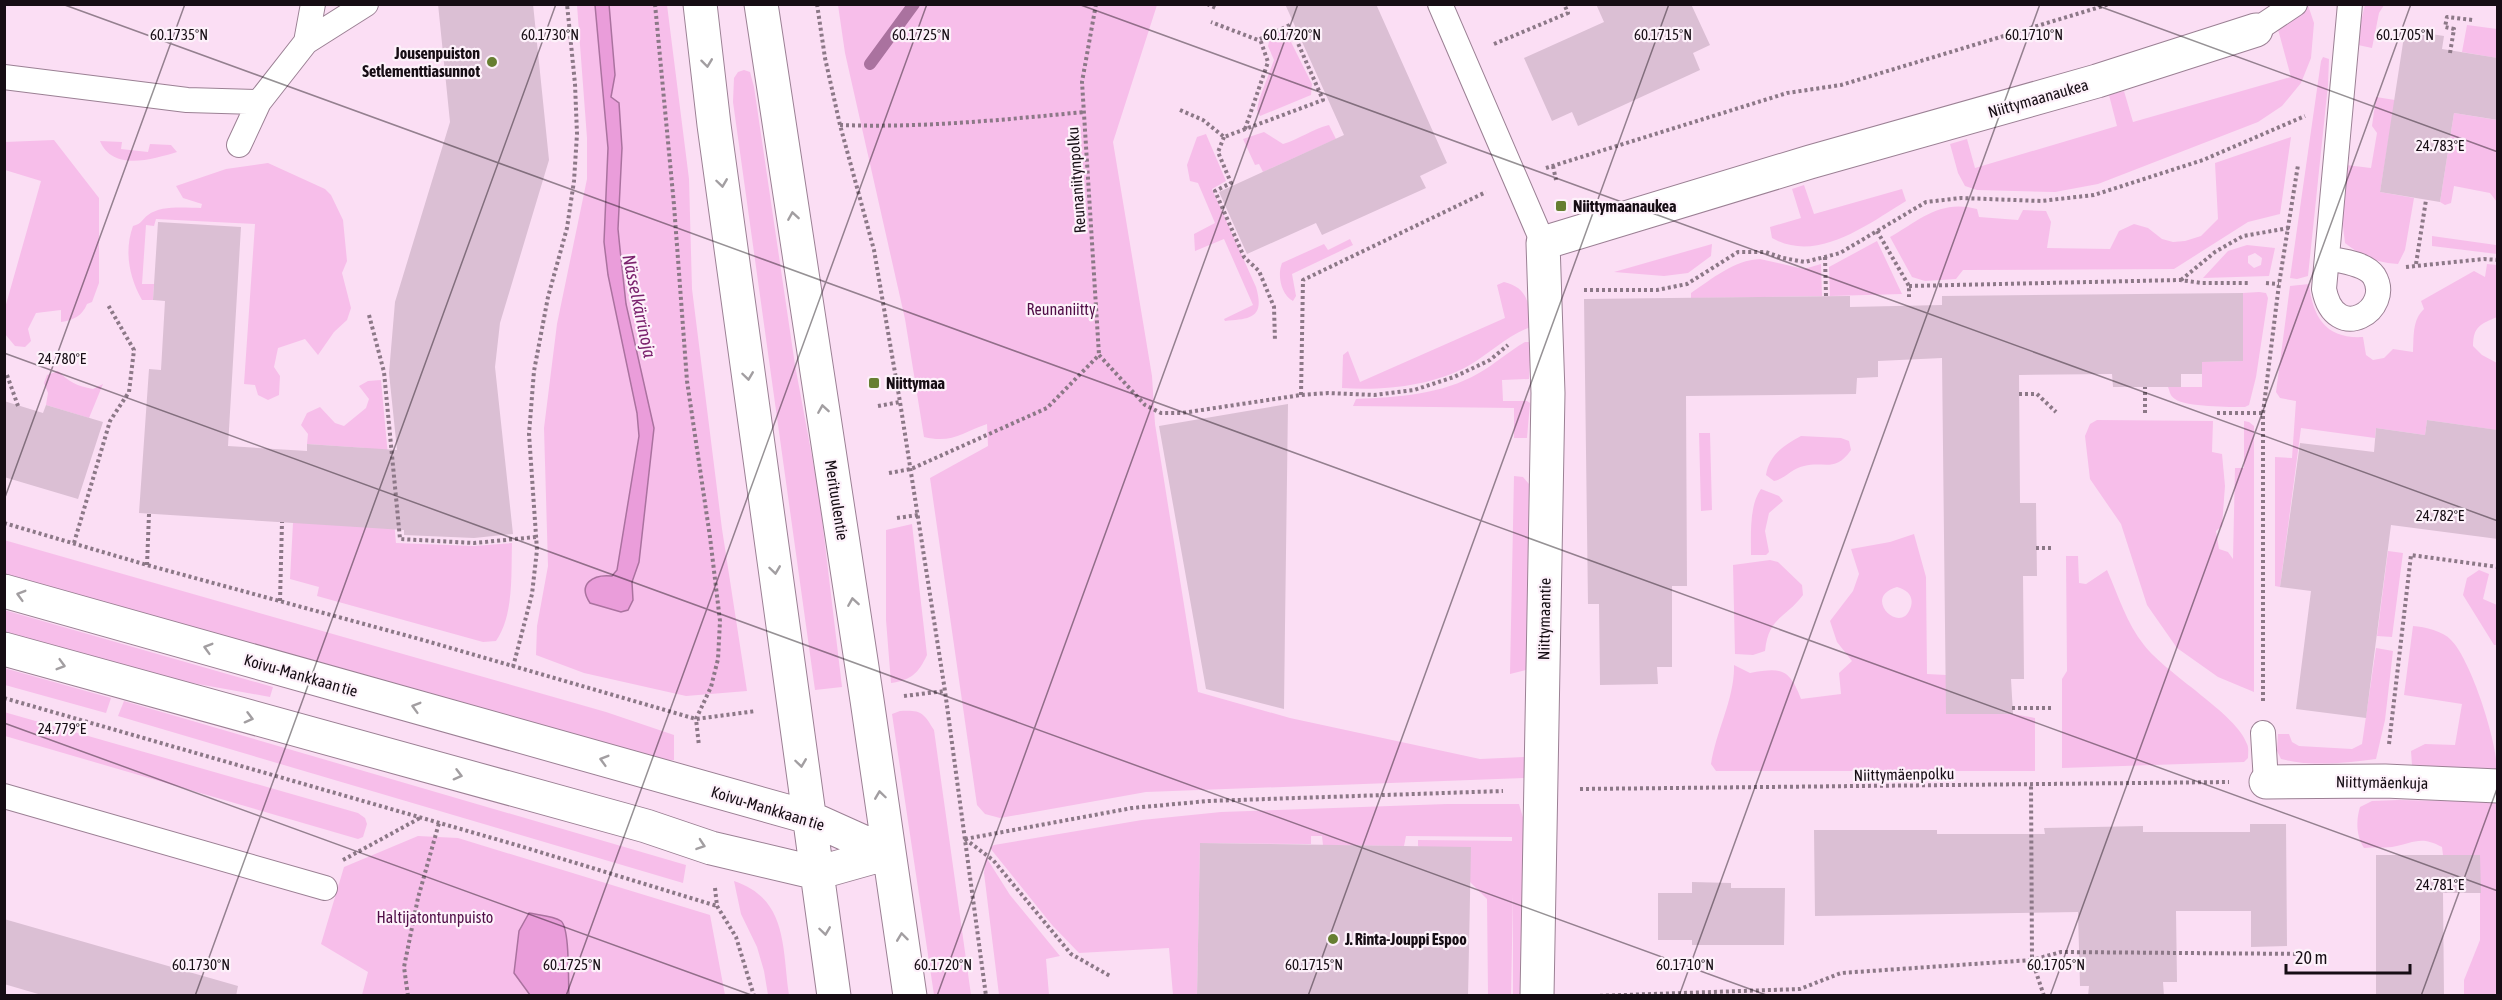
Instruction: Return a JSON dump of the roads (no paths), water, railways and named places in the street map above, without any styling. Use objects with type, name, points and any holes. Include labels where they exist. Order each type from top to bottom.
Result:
[{"type":"main road","points":[[700,4],[714,125],[834,996]]},
{"type":"main road","name":"Merituulentie","points":[[760,4],[910,996]]},
{"type":"main road","name":"Niittymaanaukea","points":[[1543,243],[1810,162],[2097,81],[2256,30]]},
{"type":"main road","name":"Niittymaantie","points":[[1537,996],[1548,393],[1543,243]]},
{"type":"main road","name":"Koivu-Mankkaan tie","points":[[4,591],[808,817],[888,853]]},
{"type":"main road","points":[[4,649],[646,826],[711,848],[817,873],[888,853]]},
{"type":"main road","name":"Niittymäenkuja","points":[[2266,782],[2385,781],[2498,786]]},
{"type":"lane","points":[[306,42],[313,4]]},
{"type":"lane","points":[[239,145],[259,102],[306,42],[366,4]]},
{"type":"lane","points":[[1440,4],[1543,243]]},
{"type":"lane","points":[[2256,30],[2295,4]]},
{"type":"lane","points":[[2327,258],[2360,266],[2374,276],[2377,289],[2374,306],[2364,317],[2349,319],[2337,314],[2327,305],[2324,289],[2350,4]]},
{"type":"lane","points":[[4,77],[187,100],[259,102]]},
{"type":"lane","points":[[2263,733],[2266,782]]},
{"type":"lane","points":[[4,796],[325,888]]},
{"type":"waterway","points":[[870,64],[914,4]]},
{"type":"place","name":"Jousenpuiston Setlementtiasunnot","points":[[492,62]]},
{"type":"place","name":"Niittymaanaukea","points":[[1561,206]]},
{"type":"place","name":"Niittymaa","points":[[874,383]]},
{"type":"place","name":"J. Rinta-Jouppi Espoo","points":[[1333,939]]},
{"type":"water label","name":"Nässelkärrinoja","points":[[639,306]]},
{"type":"park label","name":"Reunaniitty","points":[[1061,309]]},
{"type":"park label","name":"Haltijatontunpuisto","points":[[435,917]]}]
